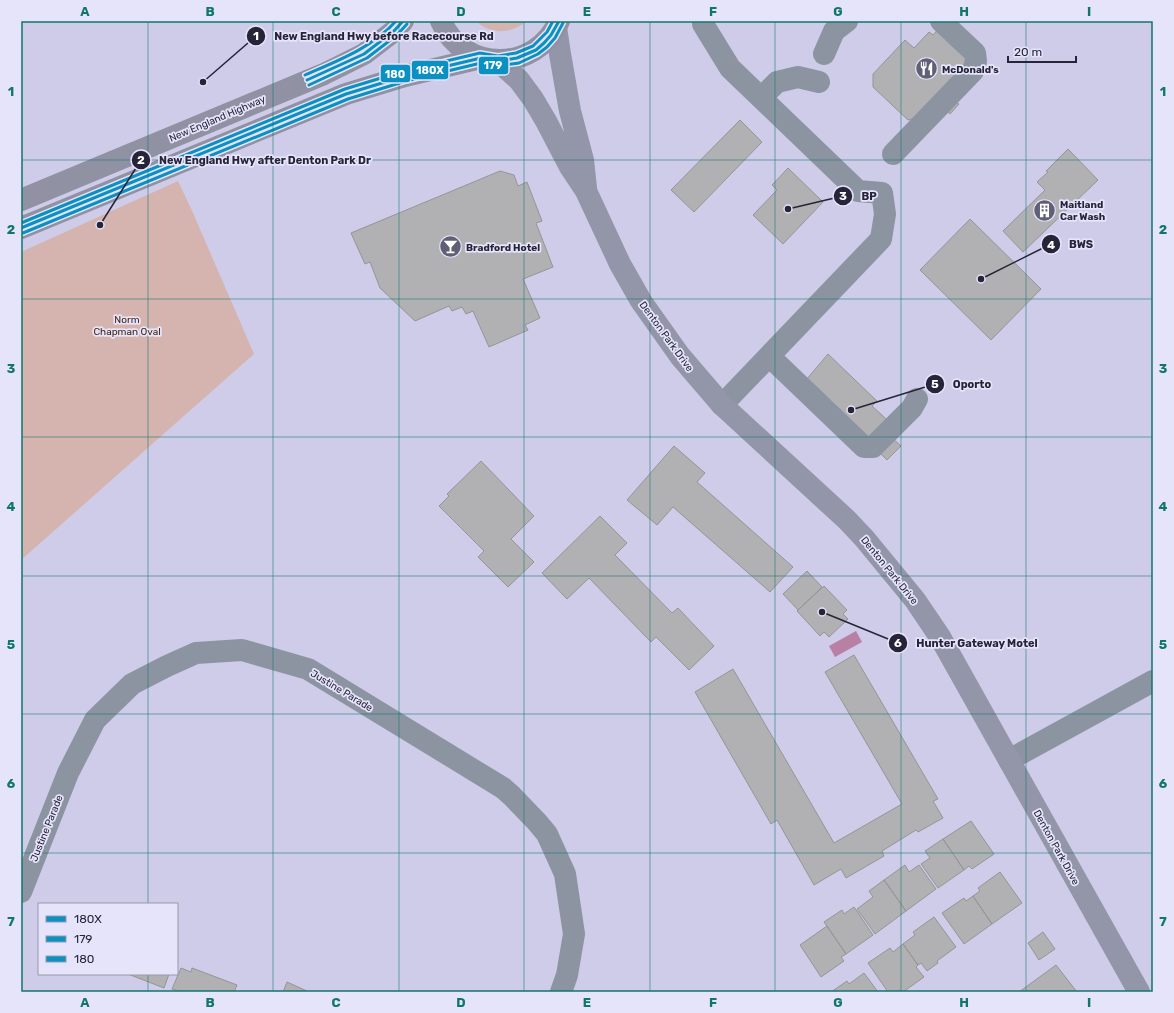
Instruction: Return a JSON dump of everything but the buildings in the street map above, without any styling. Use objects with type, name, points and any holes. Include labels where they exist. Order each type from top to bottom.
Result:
[{"type":"highway","name":"New England Highway","points":[[21,200],[324,74],[364,54],[403,21]]},
{"type":"highway","points":[[441,21],[451,38],[459,46],[470,53],[489,59]]},
{"type":"highway","points":[[21,228],[346,94],[405,76],[489,59],[518,58],[536,50],[547,39],[557,24]]},
{"type":"main road","name":"Denton Park Drive","points":[[557,24],[560,54],[570,111],[583,160],[586,191]]},
{"type":"main road","name":"Denton Park Drive","points":[[489,59],[519,80],[533,99],[570,167],[586,191],[620,264],[641,301],[680,356],[722,405],[864,538],[887,564],[915,600],[940,637],[1139,992]]},
{"type":"street","points":[[703,21],[703,24],[730,68],[858,190],[882,193],[885,214],[881,239],[722,405]]},
{"type":"street","points":[[824,54],[834,31],[846,21]]},
{"type":"street","points":[[893,154],[973,71],[976,61],[975,53],[941,21]]},
{"type":"street","points":[[761,98],[777,82],[798,77],[819,82]]},
{"type":"street","points":[[769,356],[864,447],[873,447],[912,408],[917,399]]},
{"type":"street","name":"Justine Parade","points":[[21,892],[68,773],[95,720],[132,684],[167,666],[196,653],[242,650],[308,669],[503,788],[537,822],[547,834],[565,874],[574,934],[569,969],[561,992]]},
{"type":"street","points":[[1009,760],[1153,681]]},
{"type":"green space","points":[[476,21],[527,21],[515,28],[495,31],[482,26]]},
{"type":"green space","name":"Norm Chapman Oval","points":[[178,181],[254,354],[21,560],[21,252]]},
{"type":"shaded area","points":[[856,631],[862,642],[835,657],[829,646]]},
{"type":"transit line","name":"180","points":[[305,75],[354,53],[376,39],[396,21]]},
{"type":"transit line","name":"180X","points":[[307,80],[364,54],[394,31],[403,21]]},
{"type":"transit line","name":"180","points":[[21,223],[345,89],[404,71],[480,53],[498,56],[516,53],[533,46],[547,32],[553,21]]},
{"type":"transit line","name":"180X","points":[[21,228],[346,94],[405,76],[481,58],[498,61],[517,58],[536,50],[544,43],[551,35],[559,21]]},
{"type":"transit line","name":"179","points":[[23,233],[348,99],[406,81],[481,63],[498,66],[519,63],[538,54],[547,47],[555,38],[563,23]]},
{"type":"transit line","name":"179","points":[[309,85],[367,58],[397,35],[407,24]]},
{"type":"place","name":"McDonald's","points":[[926,69]]},
{"type":"place","name":"New England Hwy before Racecourse Rd","points":[[203,82]]},
{"type":"place","name":"BP","points":[[788,209]]},
{"type":"place","name":"Maitland Car Wash","points":[[1045,210]]},
{"type":"place","name":"New England Hwy after Denton Park Dr","points":[[100,225]]},
{"type":"place","name":"Bradford Hotel","points":[[451,247]]},
{"type":"place","name":"BWS","points":[[981,279]]},
{"type":"place","name":"Oporto","points":[[851,410]]},
{"type":"place","name":"Hunter Gateway Motel","points":[[822,612]]}]
